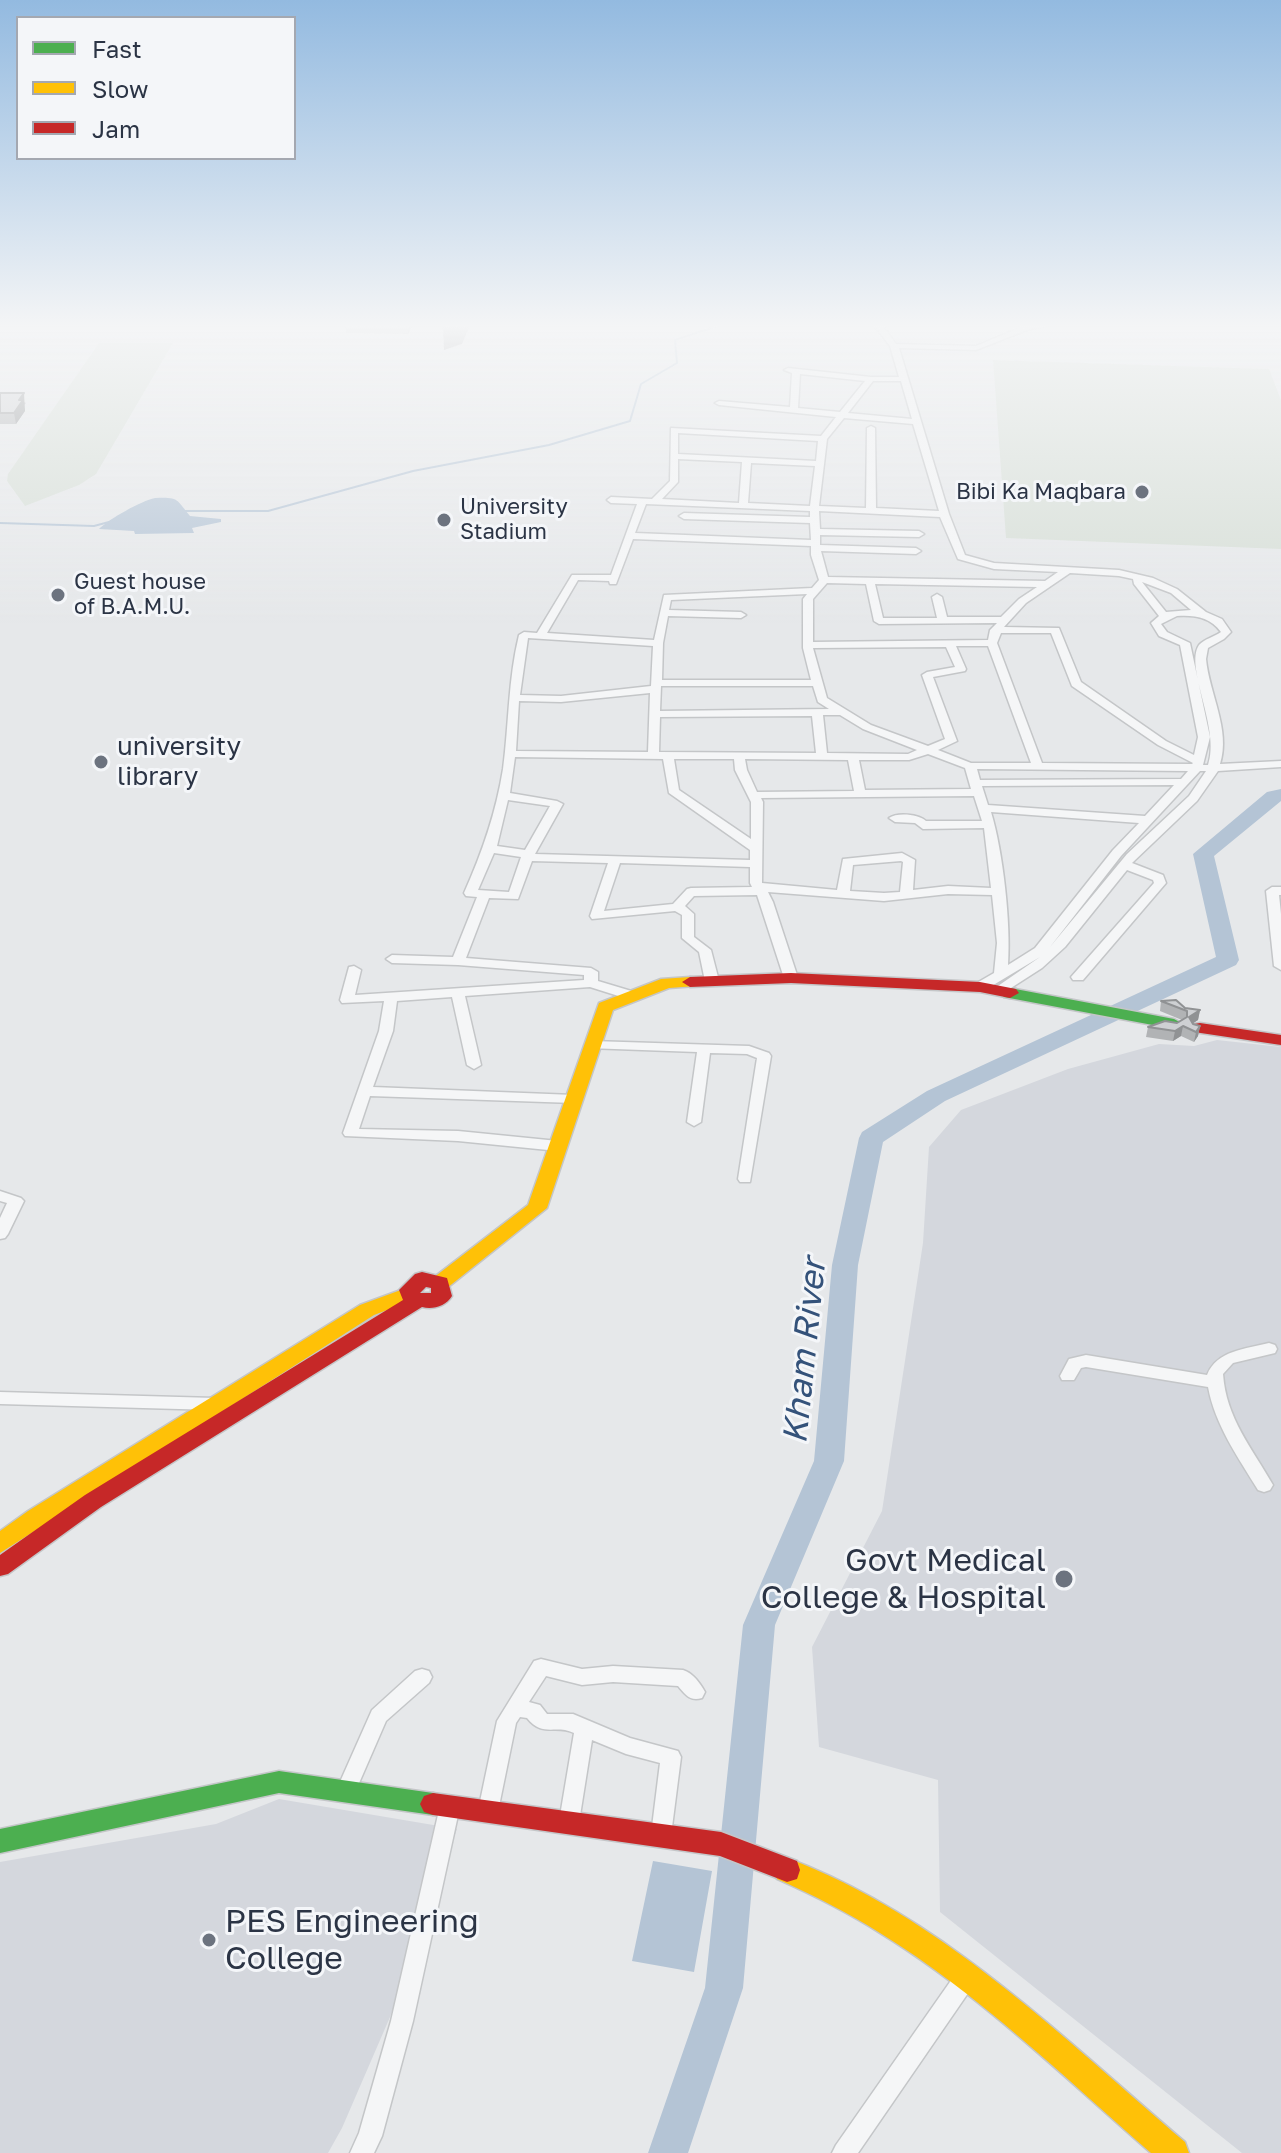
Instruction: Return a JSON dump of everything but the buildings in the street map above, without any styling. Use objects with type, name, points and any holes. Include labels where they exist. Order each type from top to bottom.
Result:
[{"type":"street","points":[[824,580],[815,535],[814,507],[823,439],[834,425]]},
{"type":"street","points":[[917,425],[945,518],[961,557],[994,566],[1119,573],[1138,577],[1174,591],[1202,614],[1218,621],[1226,632],[1223,637],[1206,643],[1185,643],[1158,629],[1156,623],[1164,616],[1179,613],[1202,614]]},
{"type":"street","points":[[869,515],[871,428]]},
{"type":"street","points":[[655,501],[674,482],[674,430],[823,439]]},
{"type":"street","points":[[674,456],[820,464]]},
{"type":"street","points":[[743,504],[747,460]]},
{"type":"street","points":[[611,500],[814,507],[869,515],[945,518]]},
{"type":"street","points":[[540,636],[575,577],[614,580],[643,500]]},
{"type":"street","points":[[684,516],[916,551]]},
{"type":"street","points":[[630,536],[919,534]]},
{"type":"street","points":[[1037,765],[992,643],[998,625],[1068,570]]},
{"type":"street","points":[[1138,577],[1137,582],[1164,616]]},
{"type":"street","points":[[824,580],[1049,584]]},
{"type":"street","points":[[824,580],[808,599],[808,645],[817,683],[822,700],[867,727],[970,766],[1197,765],[1213,768],[1281,764]]},
{"type":"street","points":[[870,581],[879,621],[943,621],[1055,630],[1076,684],[1197,765]]},
{"type":"street","points":[[653,755],[658,643],[667,597],[815,591]]},
{"type":"street","points":[[937,597],[943,621]]},
{"type":"street","points":[[663,613],[741,615]]},
{"type":"street","points":[[504,796],[557,804],[527,856],[514,896],[470,893],[490,849],[504,796],[510,754],[514,674],[524,635],[658,643]]},
{"type":"street","points":[[510,754],[909,757],[951,741],[927,675],[961,669],[949,643]]},
{"type":"street","points":[[808,645],[992,643]]},
{"type":"street","points":[[1000,983],[1040,951],[1117,853],[1185,782],[1197,765],[1204,737],[1185,643]]},
{"type":"street","points":[[0,1567],[367,1310],[413,1298],[411,1285],[422,1279],[440,1283],[537,1208],[605,1007],[667,983],[791,978],[980,987],[1000,983],[1049,956],[1125,865],[1199,790],[1213,768],[1219,732],[1200,663],[1201,651],[1206,643]]},
{"type":"street","points":[[513,698],[561,699],[656,686],[817,683]]},
{"type":"street","points":[[655,714],[843,712]]},
{"type":"street","points":[[817,713],[822,757]]},
{"type":"street","points":[[668,755],[673,791],[757,849]]},
{"type":"street","points":[[739,756],[741,770],[757,802],[756,883],[791,978]]},
{"type":"street","points":[[853,757],[860,794]]},
{"type":"street","points":[[970,766],[988,824],[998,892],[1003,943],[1000,983]]},
{"type":"street","points":[[753,795],[1185,782]]},
{"type":"street","points":[[983,808],[1149,820]]},
{"type":"street","points":[[895,818],[919,820],[923,825],[988,824]]},
{"type":"street","points":[[490,849],[527,856],[757,864]]},
{"type":"street","points":[[843,894],[847,862],[902,857],[909,860],[906,896]]},
{"type":"street","points":[[615,860],[596,916],[677,907],[688,914],[688,938],[705,950],[712,981]]},
{"type":"street","points":[[1078,977],[1160,883],[1159,878],[1125,865]]},
{"type":"street","points":[[677,907],[691,892],[760,890],[906,896],[948,890],[998,892]]},
{"type":"street","points":[[1281,891],[1272,891],[1279,928],[1281,966]]},
{"type":"street","points":[[458,961],[484,894]]},
{"type":"street","points":[[392,959],[591,972],[591,983]]},
{"type":"street","points":[[354,970],[347,1000],[591,983],[633,996]]},
{"type":"street","points":[[1000,983],[1063,1004],[1174,1024]]},
{"type":"street","points":[[457,991],[474,1065]]},
{"type":"street","points":[[391,996],[386,1031],[350,1133],[458,1136],[558,1146]]},
{"type":"street","points":[[1200,1028],[1281,1040]]},
{"type":"street","points":[[592,1045],[756,1051],[765,1059],[745,1179]]},
{"type":"street","points":[[694,1122],[704,1049]]},
{"type":"street","points":[[363,1091],[574,1099]]},
{"type":"street","points":[[0,1196],[16,1201],[0,1234]]},
{"type":"street","points":[[1264,1485],[1224,1417],[1215,1373],[1228,1359],[1269,1349]]},
{"type":"street","points":[[1068,1376],[1075,1363],[1086,1361],[1215,1382]]},
{"type":"street","points":[[0,1398],[223,1410]]},
{"type":"street","points":[[0,1544],[36,1517],[223,1410]]},
{"type":"street","points":[[488,1811],[507,1721],[541,1667],[582,1677],[613,1674],[683,1678],[695,1692]]},
{"type":"street","points":[[346,1791],[379,1716],[422,1677]]},
{"type":"street","points":[[517,1708],[533,1711],[542,1722],[573,1722],[584,1730],[597,1732],[626,1746],[671,1757],[661,1835]]},
{"type":"street","points":[[569,1822],[584,1730]]},
{"type":"street","points":[[0,1841],[279,1782],[721,1844],[834,1889],[967,1976],[1174,2153]]},
{"type":"street","points":[[362,2153],[370,2136],[402,2021],[450,1806]]},
{"type":"street","points":[[844,2153],[967,1976]]},
{"type":"shaded area","points":[[42,425],[125,425],[96,474],[79,485],[25,506],[7,481],[8,474]]},
{"type":"shaded area","name":"Bibi Ka Maqbara","points":[[998,425],[1281,425],[1281,549],[1006,538]]},
{"type":"shaded area","name":"Govt Medical College & Hospital","points":[[1217,1040],[1281,1047],[1281,2153],[1242,2153],[940,1912],[938,1780],[819,1747],[812,1647],[882,1511],[923,1243],[929,1147],[961,1110],[1068,1069],[1159,1044],[1194,1046]]},
{"type":"shaded area","name":"PES Engineering College","points":[[279,1799],[457,1829],[390,2017],[328,2153],[0,2153],[0,1862],[216,1824]]},
{"type":"water","points":[[155,498],[173,499],[190,516],[221,519],[221,522],[192,528],[194,533],[135,534],[134,531],[99,529],[126,511]]},
{"type":"water","points":[[653,1861],[712,1871],[694,1972],[632,1961]]},
{"type":"waterway","points":[[184,511],[268,511],[413,471],[549,445],[615,425]]},
{"type":"waterway","points":[[0,523],[94,526],[109,522]]},
{"type":"waterway","name":"Kham River","points":[[668,2153],[724,1988],[759,1625],[829,1461],[845,1265],[871,1138],[936,1096],[1228,960],[1203,854],[1274,796],[1281,795]]},
{"type":"traffic: fast","points":[[1010,993],[1174,1024]]},
{"type":"traffic: fast","points":[[0,1841],[279,1782],[433,1804]]},
{"type":"traffic: slow","points":[[440,1283],[537,1208],[605,1007],[667,983],[690,982]]},
{"type":"traffic: slow","points":[[0,1544],[36,1517],[367,1310],[409,1294]]},
{"type":"traffic: slow","points":[[787,1870],[841,1895],[942,1959],[1038,2035],[1174,2153]]},
{"type":"traffic: jam","points":[[690,982],[791,978],[980,987],[1010,993]]},
{"type":"traffic: jam","points":[[1200,1028],[1281,1040]]},
{"type":"traffic: jam","points":[[422,1279],[440,1283],[442,1296],[430,1302],[412,1298],[409,1290],[422,1279]]},
{"type":"traffic: jam","points":[[0,1567],[93,1501],[417,1301]]},
{"type":"traffic: jam","points":[[433,1804],[721,1844],[787,1870]]},
{"type":"place","name":"Bibi Ka Maqbara","points":[[1142,492]]},
{"type":"place","name":"University Stadium","points":[[444,520]]},
{"type":"place","name":"Guest house of B.A.M.U.","points":[[58,595]]},
{"type":"place","name":"university library","points":[[101,762]]},
{"type":"place","name":"Govt Medical College & Hospital","points":[[1064,1579]]},
{"type":"place","name":"PES Engineering College","points":[[209,1940]]}]
